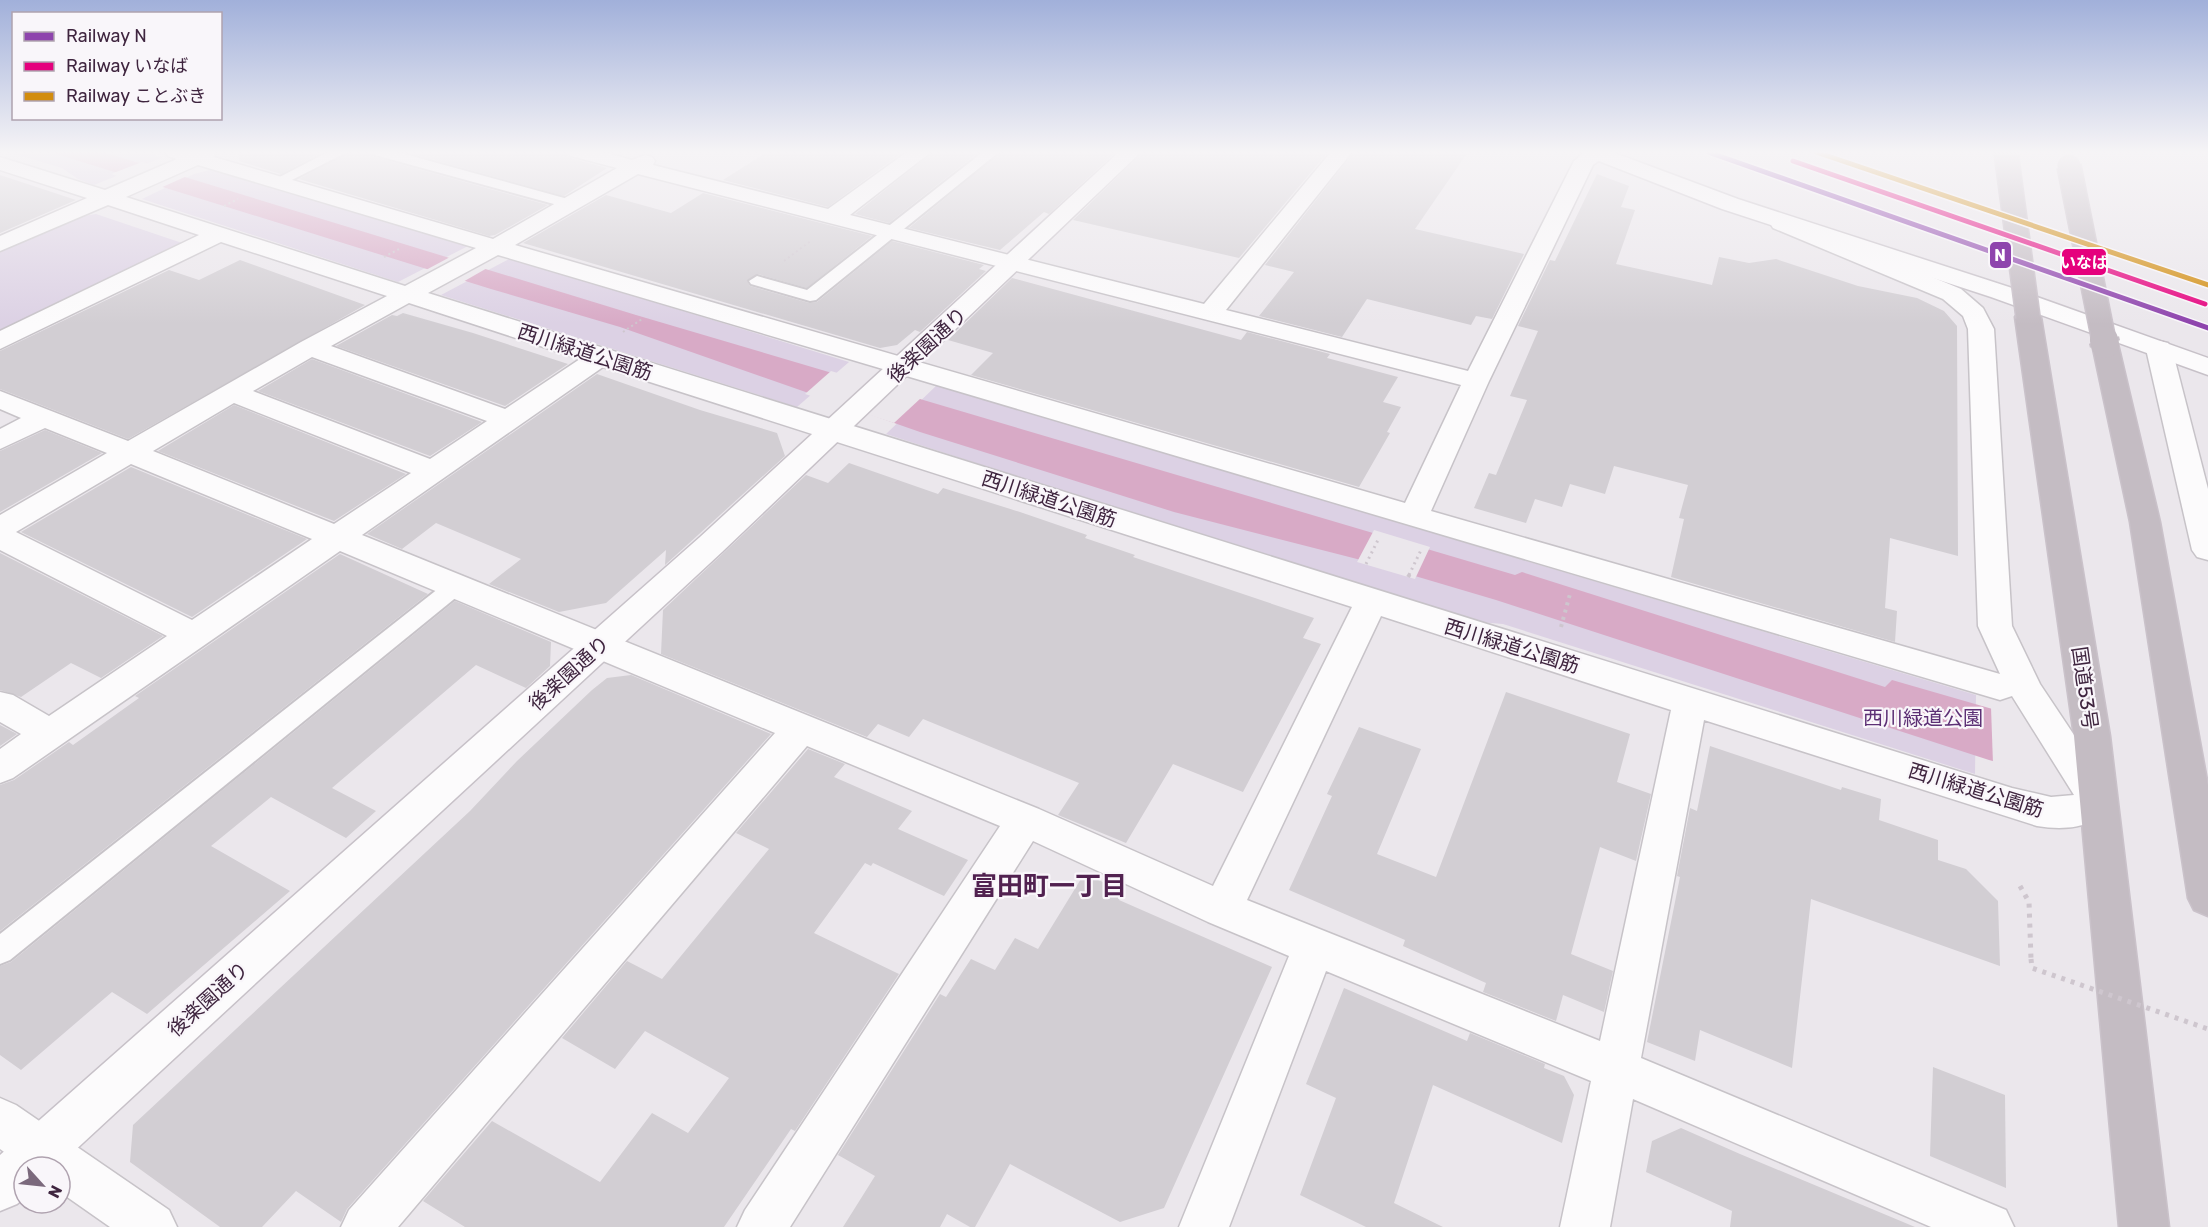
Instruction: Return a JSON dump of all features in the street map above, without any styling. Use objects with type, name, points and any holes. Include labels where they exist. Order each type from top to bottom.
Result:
[{"type":"highway","name":"国道53号","points":[[2014,209],[2092,736],[2095,794],[2144,1227]]},
{"type":"highway","points":[[2078,209],[2105,344],[2145,522],[2196,796],[2208,898]]},
{"type":"street","points":[[0,244],[80,209]]},
{"type":"street","name":"西川緑道公園筋","points":[[165,209],[220,221],[407,294],[600,357],[845,421],[1367,585],[1690,701],[2043,813],[2083,808],[2095,794]]},
{"type":"street","points":[[369,209],[496,247],[895,375],[1419,530],[2000,687]]},
{"type":"street","points":[[0,528],[310,347],[496,247],[561,209]]},
{"type":"street","points":[[806,209],[1476,381]]},
{"type":"street","points":[[832,216],[841,209]]},
{"type":"street","name":"後楽園通り","points":[[0,1187],[602,644],[895,375],[1071,209]]},
{"type":"street","points":[[1210,313],[1295,209]]},
{"type":"street","points":[[1419,530],[1476,381],[1560,209]]},
{"type":"street","points":[[1748,209],[2000,292],[2208,367]]},
{"type":"street","points":[[1787,209],[1892,248],[2000,292]]},
{"type":"street","points":[[1772,218],[1796,231],[1952,294],[1974,313],[1981,329],[1995,626],[2011,666],[2044,723],[2095,794]]},
{"type":"street","points":[[0,341],[220,221]]},
{"type":"street","points":[[310,347],[509,420]]},
{"type":"street","points":[[2159,349],[2208,550]]},
{"type":"street","points":[[0,768],[600,357]]},
{"type":"street","points":[[233,393],[433,471]]},
{"type":"street","points":[[1,400],[602,644],[800,729],[1025,820],[1222,909],[1617,1070],[1989,1227]]},
{"type":"street","points":[[0,440],[45,417]]},
{"type":"street","points":[[0,537],[193,635]]},
{"type":"street","points":[[1222,909],[1367,585]]},
{"type":"street","points":[[1586,1227],[1690,701]]},
{"type":"street","points":[[0,705],[50,734]]},
{"type":"street","points":[[366,1227],[800,729]]},
{"type":"street","points":[[762,1227],[1025,820]]},
{"type":"street","points":[[1204,1227],[1314,947]]},
{"type":"street","points":[[0,1121],[152,1227]]},
{"type":"lane","points":[[758,281],[810,296],[920,209]]},
{"type":"lane","points":[[0,951],[456,586]]},
{"type":"path","points":[[220,221],[230,209]]},
{"type":"path","points":[[381,258],[409,243]]},
{"type":"path","points":[[622,332],[650,313]]},
{"type":"path","points":[[1406,582],[1419,530]]},
{"type":"path","points":[[1367,585],[1382,532]]},
{"type":"path","points":[[1561,626],[1573,586]]},
{"type":"path","points":[[2020,886],[2029,902],[2032,968],[2208,1029]]},
{"type":"green space","points":[[174,209],[346,209],[468,246],[398,282]]},
{"type":"green space","points":[[96,214],[182,243],[0,336],[0,252],[83,216]]},
{"type":"green space","points":[[511,258],[849,362],[797,407],[441,295]]},
{"type":"green space","name":"西川緑道公園","points":[[937,385],[1976,695],[1975,774],[1503,624],[1468,621],[886,434]]},
{"type":"shaded area","points":[[234,209],[290,209],[636,315],[1515,575],[1522,572],[1885,687],[1892,680],[2208,771],[2208,820],[1989,760],[1496,600],[1361,560],[1174,512],[920,432],[620,327]]},
{"type":"pier","points":[[452,256],[489,267],[461,283],[424,271]]},
{"type":"pier","points":[[831,371],[921,398],[894,423],[805,394]]},
{"type":"pier","points":[[1374,530],[1430,547],[1415,579],[1357,562]]},
{"type":"pier","points":[[1991,707],[2208,769],[2208,823],[1993,764]]},
{"type":"building","points":[[0,209],[55,209],[0,233]]},
{"type":"building","points":[[400,209],[540,209],[495,235],[489,236]]},
{"type":"building","points":[[581,209],[657,209],[671,213],[677,209],[767,209],[872,236],[807,288],[758,274],[747,281],[750,286],[809,303],[817,302],[892,241],[984,265],[979,269],[986,271],[920,332],[915,330],[897,345],[880,348],[523,243]]},
{"type":"building","points":[[861,209],[906,209],[889,223],[855,214]]},
{"type":"building","points":[[932,209],[1054,209],[1049,214],[1044,212],[1000,250],[909,228]]},
{"type":"building","points":[[1084,209],[1280,209],[1239,258],[1073,220]]},
{"type":"building","points":[[1309,209],[1429,209],[1415,229],[1524,254],[1492,319],[1476,316],[1471,325],[1367,299],[1342,337],[1259,316],[1294,272],[1265,265]]},
{"type":"building","points":[[1580,209],[1632,209],[1635,210],[1616,264],[1712,285],[1719,257],[1749,263],[1776,259],[1858,286],[1917,298],[1944,311],[1957,326],[1958,556],[1890,538],[1885,608],[1897,611],[1895,642],[1671,577],[1684,519],[1679,518],[1688,485],[1614,466],[1605,494],[1570,484],[1562,507],[1535,499],[1526,523],[1474,508],[1489,473],[1496,475],[1527,400],[1510,396],[1538,331],[1518,326],[1550,260],[1555,261]]},
{"type":"building","points":[[240,260],[365,305],[128,439],[0,389],[0,351],[169,270],[199,280]]},
{"type":"building","points":[[1012,278],[1241,340],[1247,332],[1330,354],[1327,358],[1398,377],[1383,402],[1401,407],[1387,432],[1390,433],[1359,487],[971,375],[993,353],[948,340]]},
{"type":"building","points":[[403,313],[568,364],[505,406],[336,346],[392,315],[397,316]]},
{"type":"building","points":[[312,359],[482,422],[430,456],[258,391]]},
{"type":"building","points":[[597,374],[700,410],[777,433],[785,456],[665,565],[666,550],[606,603],[559,612],[489,584],[521,559],[436,523],[402,549],[367,534]]},
{"type":"building","points":[[234,405],[406,474],[334,521],[158,451]]},
{"type":"building","points":[[45,430],[102,453],[0,512],[0,451]]},
{"type":"building","points":[[849,463],[938,494],[943,488],[1020,512],[1087,535],[1085,538],[1135,555],[1133,557],[1314,618],[1303,638],[1321,644],[1243,792],[1173,764],[1126,843],[1058,815],[1079,783],[923,719],[909,737],[878,724],[867,737],[661,654],[663,610],[806,475],[828,483]]},
{"type":"building","points":[[131,467],[307,539],[192,617],[21,532]]},
{"type":"building","points":[[0,553],[163,636],[101,678],[71,663],[21,697],[0,690]]},
{"type":"building","points":[[340,554],[428,594],[0,931],[0,785],[14,780],[69,742],[73,745],[139,698],[135,696]]},
{"type":"building","points":[[455,601],[551,642],[550,666],[526,688],[476,665],[332,788],[376,811],[346,838],[271,797],[211,846],[290,891],[147,1014],[112,992],[21,1070],[0,1055],[0,966],[11,962]]},
{"type":"building","points":[[631,675],[771,734],[347,1209],[341,1222],[296,1191],[262,1227],[220,1227],[130,1162],[133,1125],[470,811],[517,761],[592,690],[607,678]]},
{"type":"building","points":[[1506,692],[1630,734],[1617,782],[1651,794],[1636,861],[1600,847],[1571,954],[1613,971],[1604,1012],[1563,995],[1556,1021],[1483,992],[1486,983],[1403,946],[1405,940],[1289,890],[1332,796],[1327,794],[1359,727],[1421,749],[1377,854],[1436,877]]},
{"type":"building","points":[[0,725],[17,734],[0,746]]},
{"type":"building","points":[[1710,746],[1841,790],[1842,787],[1881,799],[1879,820],[1938,840],[1938,860],[1966,869],[1998,901],[2000,966],[1811,899],[1792,1068],[1700,1030],[1695,1061],[1647,1042],[1680,877],[1677,876],[1690,808],[1697,811]]},
{"type":"building","points":[[808,749],[845,764],[834,777],[912,811],[898,829],[968,860],[944,896],[873,863],[871,866],[865,863],[814,933],[899,974],[795,1131],[791,1129],[724,1227],[465,1227],[423,1201],[492,1121],[600,1182],[652,1113],[688,1133],[729,1078],[645,1031],[615,1069],[562,1038],[627,961],[662,979],[769,849],[736,833]]},
{"type":"building","points":[[1084,874],[1124,891],[1119,900],[1272,967],[1164,1208],[1120,1222],[1010,1164],[975,1227],[970,1227],[947,1214],[940,1227],[843,1227],[875,1176],[838,1155],[940,994],[946,997],[971,959],[995,970],[1015,938],[1038,949]]},
{"type":"building","points":[[1344,988],[1467,1041],[1470,1033],[1545,1064],[1544,1068],[1564,1076],[1574,1095],[1562,1143],[1433,1085],[1394,1203],[1443,1227],[1366,1227],[1300,1195],[1336,1098],[1306,1084]]},
{"type":"building","points":[[1933,1067],[2005,1095],[2006,1188],[1930,1156]]},
{"type":"building","points":[[1681,1128],[1915,1227],[1730,1227],[1732,1211],[1646,1172],[1652,1141]]},
{"type":"rail line","name":"N","points":[[1871,209],[2208,328]]},
{"type":"rail line","name":"いなば","points":[[1932,209],[2205,304]]},
{"type":"rail line","name":"ことぶき","points":[[1985,209],[2208,285]]},
{"type":"district","name":"富田町一丁目","points":[[1049,886]]}]
